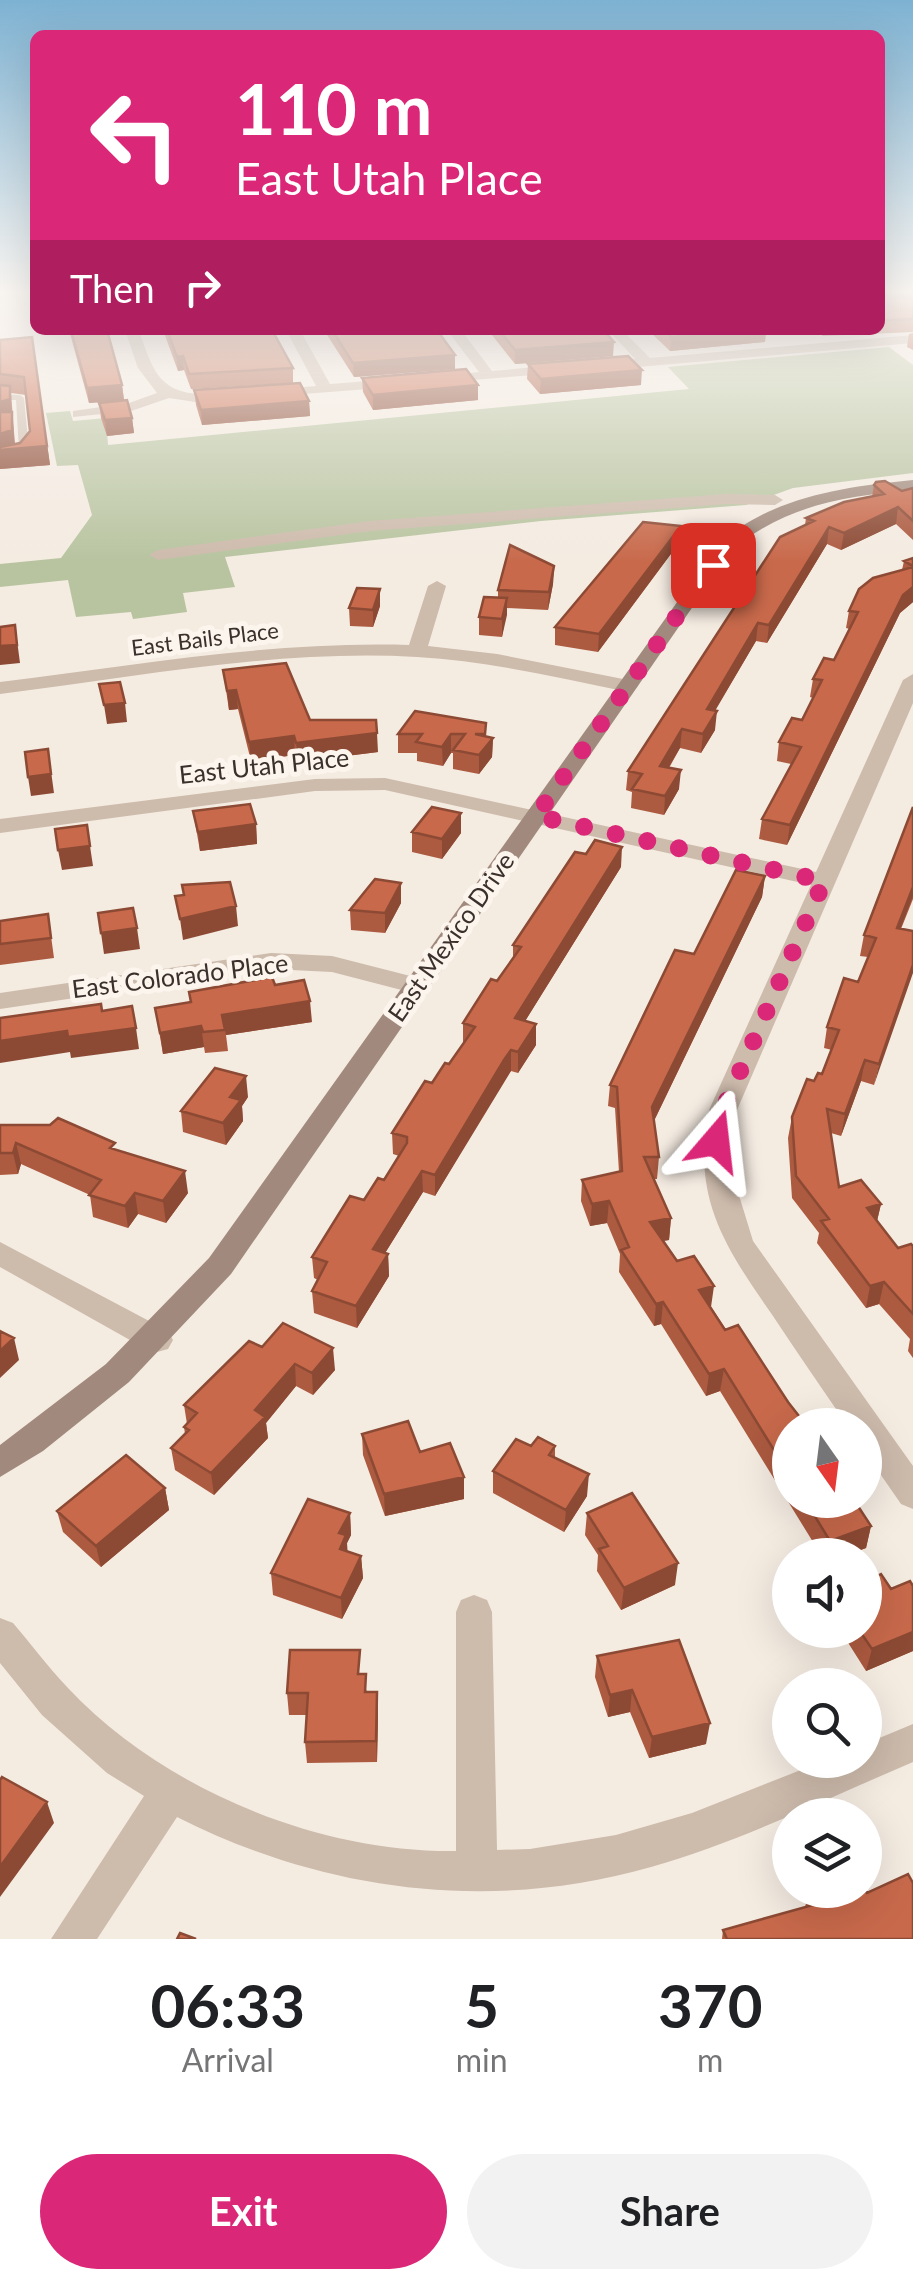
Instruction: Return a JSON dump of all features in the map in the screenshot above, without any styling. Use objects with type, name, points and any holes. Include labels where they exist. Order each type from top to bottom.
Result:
[{"type":"street","points":[[149,381],[168,394]]},
{"type":"street","points":[[320,381],[324,390]]},
{"type":"street","points":[[78,414],[131,408],[168,394],[214,398],[417,381]]},
{"type":"street","name":"East Mexico Drive","points":[[0,1464],[66,1418],[157,1340],[220,1266],[726,546],[750,526],[813,501],[913,485]]},
{"type":"street","points":[[158,555],[418,523],[727,499],[774,500]]},
{"type":"street","points":[[417,650],[437,586]]},
{"type":"street","name":"East Bails Place","points":[[0,688],[310,652],[417,650],[492,659],[628,686]]},
{"type":"street","points":[[913,680],[723,1110],[716,1141],[716,1174],[724,1210],[740,1245],[913,1494]]},
{"type":"street","name":"East Utah Place","points":[[0,826],[360,783],[410,788],[824,881]]},
{"type":"street","name":"East Colorado Place","points":[[0,1001],[271,961],[332,964],[417,986]]},
{"type":"street","points":[[0,1253],[157,1340]]},
{"type":"street","points":[[474,1612],[477,1871]]},
{"type":"street","points":[[0,1635],[31,1679],[70,1721],[116,1760],[169,1794],[272,1839],[338,1857],[407,1868],[548,1868],[648,1847],[913,1743]]},
{"type":"street","points":[[72,1939],[169,1794]]},
{"type":"lane","points":[[0,397],[20,398],[16,424],[24,450],[19,456],[0,460]]},
{"type":"green space","points":[[682,381],[913,381],[913,473],[793,488],[746,505],[541,521],[225,557],[235,587],[183,593],[187,612],[133,619],[131,612],[76,617],[68,580],[0,587],[0,564],[61,558],[92,515],[78,465],[57,466],[46,413],[70,411],[73,421],[106,418],[108,445],[689,389]]},
{"type":"building","points":[[24,381],[38,381],[47,446],[0,450],[20,443],[30,431]]},
{"type":"building","points":[[85,381],[121,381],[122,385],[87,388]]},
{"type":"building","points":[[364,381],[475,381],[478,385],[373,395]]},
{"type":"building","points":[[300,383],[309,401],[201,410],[194,390]]},
{"type":"building","points":[[0,385],[10,386],[10,399],[0,402]]},
{"type":"building","points":[[127,400],[132,418],[105,420],[99,403]]},
{"type":"building","points":[[0,412],[12,412],[12,430],[0,434]]},
{"type":"building","points":[[885,481],[902,491],[913,488],[913,521],[898,507],[844,533],[829,527],[769,625],[758,623],[707,709],[717,711],[703,734],[682,729],[660,766],[681,770],[665,796],[632,789],[642,774],[628,771],[780,537],[814,521],[806,518],[844,502],[884,494],[874,485]]},
{"type":"building","points":[[643,522],[681,526],[599,634],[555,627]]},
{"type":"building","points":[[510,545],[554,566],[549,592],[498,590]]},
{"type":"building","points":[[913,567],[913,587],[903,595],[790,825],[762,819],[801,747],[779,742],[792,718],[802,720],[822,680],[813,679],[824,658],[834,660],[858,612],[849,611],[859,589],[873,578]]},
{"type":"building","points":[[357,588],[380,589],[373,610],[349,608]]},
{"type":"building","points":[[484,597],[507,598],[502,619],[479,617]]},
{"type":"building","points":[[15,625],[17,645],[0,646],[0,627]]},
{"type":"building","points":[[286,663],[310,720],[376,720],[377,733],[296,743],[294,736],[249,742],[236,690],[227,691],[223,670]]},
{"type":"building","points":[[120,682],[125,703],[104,705],[99,684]]},
{"type":"building","points":[[415,711],[486,723],[485,734],[475,734],[493,738],[479,755],[453,750],[465,734],[451,734],[442,747],[416,742],[422,734],[398,734]]},
{"type":"building","points":[[48,749],[51,774],[28,777],[25,752]]},
{"type":"building","points":[[250,804],[256,824],[198,832],[193,811]]},
{"type":"building","points":[[432,807],[461,813],[442,839],[412,832]]},
{"type":"building","points":[[913,807],[913,887],[897,928],[913,931],[913,965],[879,1064],[865,1060],[845,1114],[827,1109],[839,1187],[861,1180],[881,1204],[867,1208],[898,1248],[913,1246],[913,1314],[884,1282],[870,1286],[821,1221],[829,1219],[796,1176],[792,1117],[807,1079],[814,1081],[818,1073],[822,1074],[839,1030],[827,1027],[844,978],[858,982],[876,938],[864,935]]},
{"type":"building","points":[[87,825],[90,846],[58,850],[55,829]]},
{"type":"building","points":[[595,840],[622,847],[515,1018],[536,1024],[518,1052],[511,1050],[504,1060],[435,1175],[422,1171],[373,1249],[388,1254],[356,1306],[312,1291],[327,1262],[312,1257],[350,1196],[364,1200],[378,1178],[384,1180],[407,1143],[407,1137],[392,1133],[425,1081],[432,1083],[475,1027],[463,1023],[491,979],[497,981],[521,947],[513,945],[575,852],[586,854]]},
{"type":"building","points":[[736,870],[765,876],[652,1107],[659,1157],[644,1157],[671,1218],[650,1222],[677,1261],[694,1256],[714,1286],[699,1290],[725,1330],[738,1325],[793,1408],[772,1408],[772,1447],[724,1369],[709,1374],[663,1302],[656,1304],[621,1250],[629,1247],[609,1201],[592,1204],[582,1180],[622,1171],[617,1087],[610,1085],[675,950],[694,954]]},
{"type":"building","points":[[375,879],[401,883],[385,913],[350,910]]},
{"type":"building","points":[[230,882],[236,906],[180,919],[175,896],[184,895],[182,885]]},
{"type":"building","points":[[133,908],[137,928],[101,933],[98,913]]},
{"type":"building","points":[[48,914],[51,938],[0,944],[0,921]]},
{"type":"building","points":[[272,977],[275,985],[304,980],[310,1001],[222,1015],[225,1030],[203,1032],[201,1026],[160,1033],[155,1008],[191,1002],[189,992]]},
{"type":"building","points":[[101,1004],[102,1011],[132,1006],[136,1028],[68,1037],[67,1031],[0,1041],[0,1018]]},
{"type":"building","points":[[215,1068],[246,1076],[230,1097],[241,1100],[223,1123],[181,1111]]},
{"type":"building","points":[[58,1118],[115,1143],[110,1148],[185,1171],[163,1201],[135,1193],[125,1206],[89,1195],[101,1180],[16,1143],[13,1153],[0,1153],[0,1125],[50,1125]]},
{"type":"building","points":[[283,1323],[333,1348],[312,1373],[295,1364],[255,1410],[265,1417],[211,1473],[171,1448],[189,1430],[184,1427],[197,1413],[184,1405],[249,1341],[262,1347]]},
{"type":"building","points":[[0,1331],[14,1338],[0,1351]]},
{"type":"building","points":[[408,1421],[420,1452],[450,1443],[464,1477],[384,1494],[362,1434]]},
{"type":"building","points":[[538,1437],[555,1446],[549,1455],[589,1474],[566,1510],[493,1471],[516,1439],[531,1446]]},
{"type":"building","points":[[126,1455],[165,1488],[96,1546],[57,1511]]},
{"type":"building","points":[[632,1493],[678,1563],[624,1588],[599,1549],[608,1546],[587,1513]]},
{"type":"building","points":[[308,1499],[350,1513],[339,1533],[346,1535],[340,1549],[361,1556],[341,1598],[271,1573]]},
{"type":"building","points":[[816,1518],[866,1518],[871,1526],[838,1538],[828,1538]]},
{"type":"building","points":[[882,1576],[891,1589],[910,1581],[913,1586],[913,1632],[882,1645]]},
{"type":"building","points":[[679,1640],[710,1723],[652,1737],[632,1690],[610,1695],[597,1656]]},
{"type":"building","points":[[290,1650],[360,1650],[358,1674],[366,1674],[365,1692],[377,1692],[376,1741],[305,1742],[308,1693],[287,1693]]},
{"type":"building","points":[[2,1777],[47,1802],[0,1867],[0,1780]]},
{"type":"building","points":[[908,1874],[913,1883],[913,1939],[727,1939],[723,1930],[802,1908],[882,1908],[882,1886]]},
{"type":"route","points":[[713,565],[536,816],[824,881],[723,1110],[716,1141]]}]
